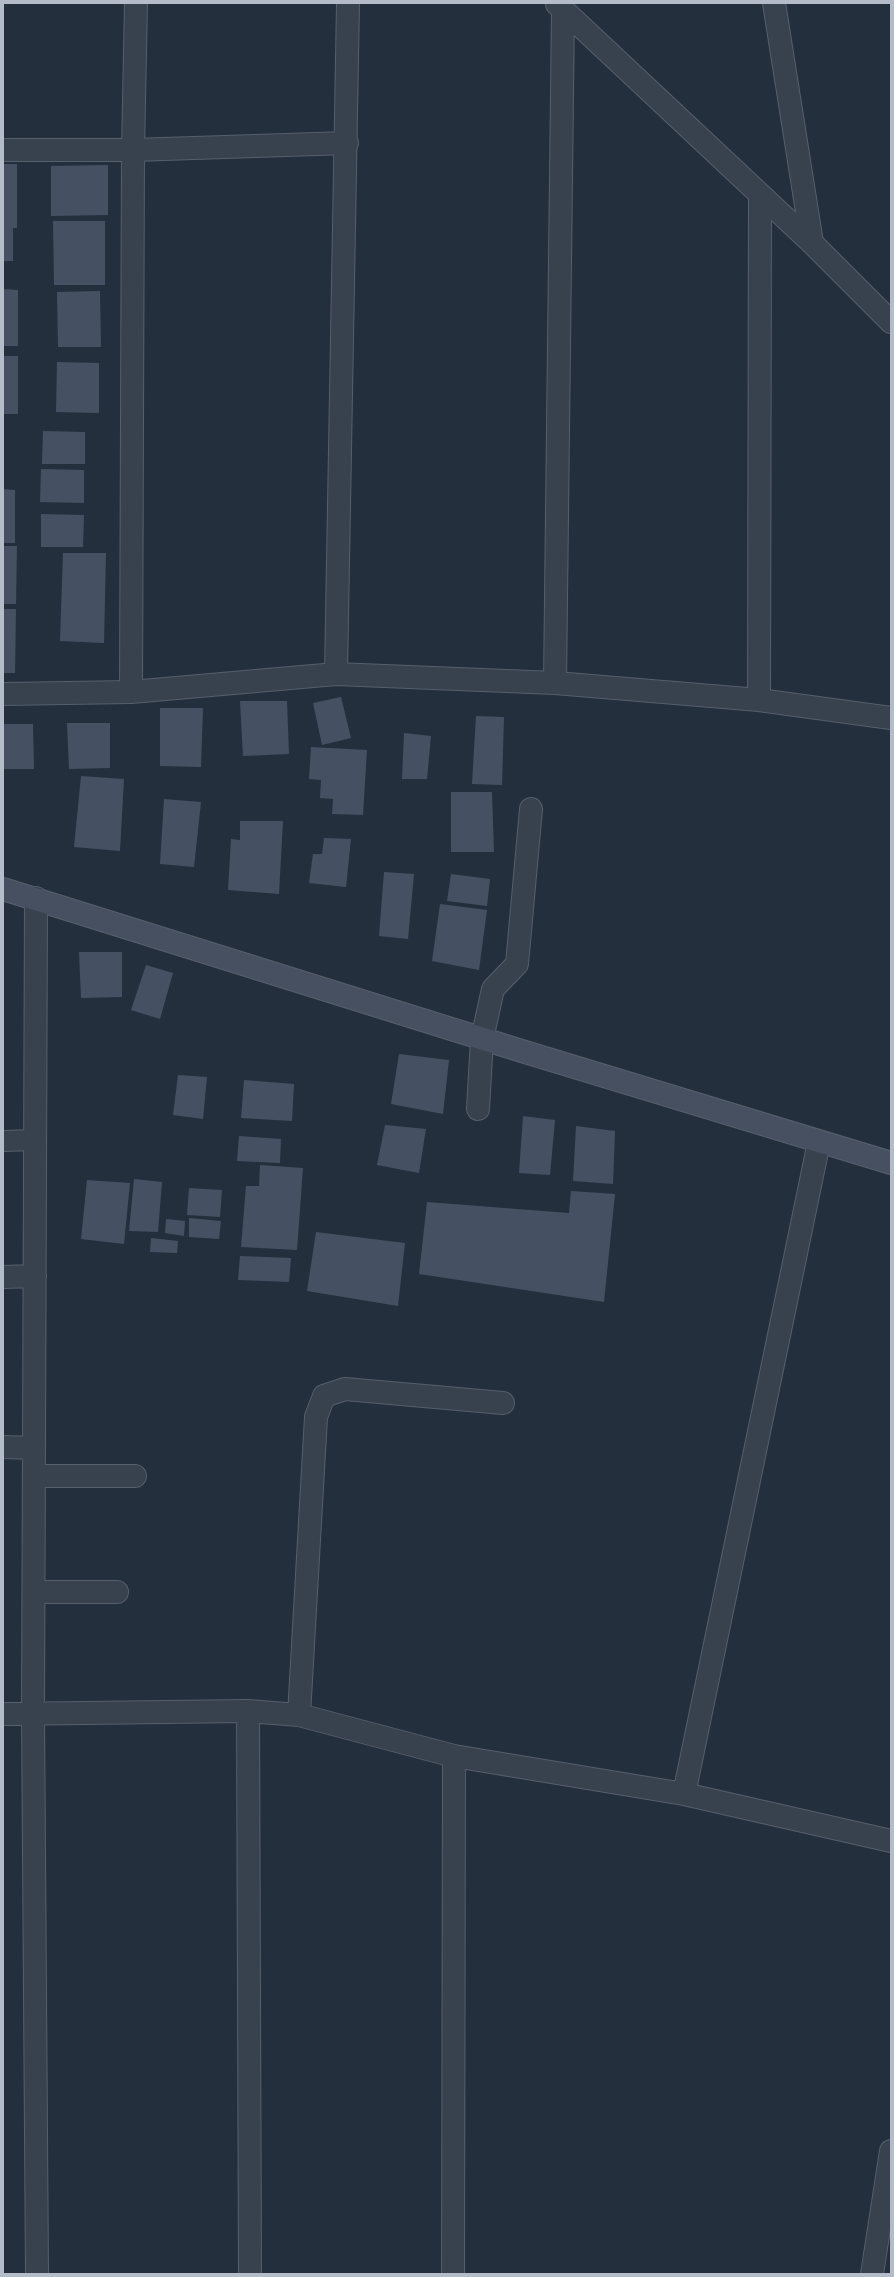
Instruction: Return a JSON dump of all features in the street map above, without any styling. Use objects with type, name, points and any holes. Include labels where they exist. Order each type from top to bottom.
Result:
[{"type":"street","points":[[131,692],[133,150],[136,3]]},
{"type":"street","points":[[336,674],[348,3]]},
{"type":"street","points":[[774,3],[812,243]]},
{"type":"street","points":[[559,7],[812,243],[891,322]]},
{"type":"street","points":[[555,683],[559,7]]},
{"type":"street","points":[[3,150],[133,150],[346,143]]},
{"type":"street","points":[[758,700],[760,195]]},
{"type":"street","points":[[3,694],[131,692],[336,674],[555,683],[758,700],[891,718]]},
{"type":"street","points":[[478,1110],[482,1039],[493,989],[517,964],[531,809]]},
{"type":"street","points":[[3,889],[36,898],[482,1039],[891,1163]]},
{"type":"street","points":[[36,898],[33,1713],[37,2274]]},
{"type":"street","points":[[684,1794],[819,1142]]},
{"type":"street","points":[[3,1277],[35,1276]]},
{"type":"street","points":[[299,1715],[316,1417],[324,1396],[345,1389],[503,1403]]},
{"type":"street","points":[[3,1447],[34,1448]]},
{"type":"street","points":[[34,1476],[135,1476]]},
{"type":"street","points":[[34,1592],[117,1592]]},
{"type":"street","points":[[3,1714],[248,1711],[299,1715],[454,1756],[684,1794],[891,1841]]},
{"type":"street","points":[[248,1711],[250,2274]]},
{"type":"street","points":[[453,2274],[454,1756]]},
{"type":"street","points":[[872,2274],[891,2151]]},
{"type":"lane","points":[[3,1141],[35,1140]]},
{"type":"building","points":[[3,164],[17,164],[17,228],[13,228],[13,261],[3,261]]},
{"type":"building","points":[[108,165],[108,215],[51,216],[51,166]]},
{"type":"building","points":[[53,221],[105,221],[105,285],[54,285]]},
{"type":"building","points":[[3,289],[18,290],[18,346],[3,346]]},
{"type":"building","points":[[100,291],[101,347],[58,347],[57,292]]},
{"type":"building","points":[[3,356],[18,356],[18,414],[3,414]]},
{"type":"building","points":[[57,362],[99,363],[99,413],[56,412]]},
{"type":"building","points":[[43,431],[85,432],[85,464],[42,464]]},
{"type":"building","points":[[41,469],[84,470],[84,503],[40,502]]},
{"type":"building","points":[[3,489],[15,490],[15,543],[3,543]]},
{"type":"building","points":[[41,514],[84,515],[83,547],[41,547]]},
{"type":"building","points":[[3,546],[17,546],[16,604],[3,604]]},
{"type":"building","points":[[63,553],[106,553],[104,643],[60,641]]},
{"type":"building","points":[[3,609],[16,609],[15,673],[3,673]]},
{"type":"building","points":[[341,697],[351,738],[322,745],[313,703]]},
{"type":"building","points":[[240,701],[287,701],[289,754],[243,756]]},
{"type":"building","points":[[160,708],[203,708],[201,767],[160,766]]},
{"type":"building","points":[[476,716],[504,717],[502,785],[472,784]]},
{"type":"building","points":[[67,723],[110,723],[110,768],[69,769]]},
{"type":"building","points":[[3,724],[33,724],[34,769],[3,769]]},
{"type":"building","points":[[404,733],[431,736],[427,779],[402,779]]},
{"type":"building","points":[[311,747],[367,750],[363,815],[332,814],[333,799],[320,798],[321,780],[309,779]]},
{"type":"building","points":[[81,776],[124,779],[120,851],[74,847]]},
{"type":"building","points":[[451,792],[492,792],[494,852],[451,852]]},
{"type":"building","points":[[164,799],[201,802],[194,867],[160,864]]},
{"type":"building","points":[[240,821],[283,821],[279,894],[228,890],[231,839],[240,840]]},
{"type":"building","points":[[324,838],[351,839],[346,887],[309,883],[313,854],[322,854]]},
{"type":"building","points":[[384,872],[414,874],[408,939],[379,936]]},
{"type":"building","points":[[451,874],[490,879],[487,906],[447,901]]},
{"type":"building","points":[[440,904],[487,910],[479,970],[432,961]]},
{"type":"building","points":[[79,952],[122,952],[122,997],[81,998]]},
{"type":"building","points":[[146,965],[173,973],[160,1019],[131,1010]]},
{"type":"building","points":[[399,1054],[449,1060],[443,1114],[391,1104]]},
{"type":"building","points":[[178,1075],[207,1077],[203,1119],[173,1115]]},
{"type":"building","points":[[244,1080],[294,1084],[292,1121],[241,1118]]},
{"type":"building","points":[[523,1116],[555,1120],[550,1175],[519,1173]]},
{"type":"building","points":[[385,1125],[426,1129],[419,1173],[377,1165]]},
{"type":"building","points":[[576,1126],[615,1131],[613,1184],[573,1181]]},
{"type":"building","points":[[239,1136],[281,1139],[280,1163],[237,1161]]},
{"type":"building","points":[[260,1165],[303,1168],[297,1250],[241,1247],[246,1186],[259,1186]]},
{"type":"building","points":[[134,1179],[162,1182],[158,1232],[129,1231]]},
{"type":"building","points":[[87,1180],[130,1183],[124,1244],[81,1239]]},
{"type":"building","points":[[189,1188],[222,1190],[220,1217],[187,1215]]},
{"type":"building","points":[[571,1191],[615,1194],[604,1302],[419,1274],[427,1202],[569,1213]]},
{"type":"building","points":[[189,1218],[221,1221],[219,1239],[189,1237]]},
{"type":"building","points":[[166,1219],[185,1221],[184,1236],[165,1233]]},
{"type":"building","points":[[316,1232],[405,1243],[398,1306],[307,1291]]},
{"type":"building","points":[[151,1238],[178,1241],[177,1253],[150,1252]]},
{"type":"building","points":[[240,1256],[291,1258],[289,1282],[238,1280]]}]
